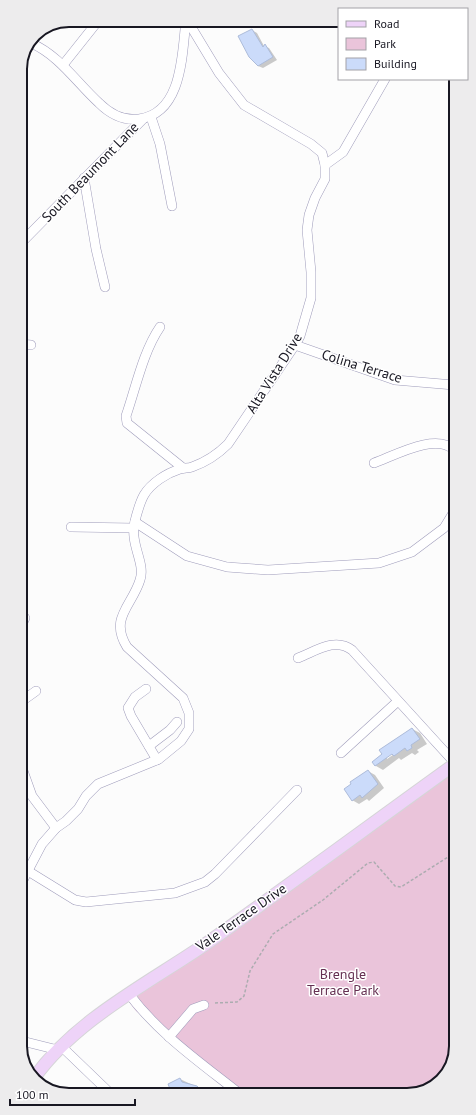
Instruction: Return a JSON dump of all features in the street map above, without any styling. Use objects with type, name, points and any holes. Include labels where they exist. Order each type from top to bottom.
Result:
[{"type":"main road","name":"Vale Terrace Drive","points":[[38,1074],[60,1048],[129,994],[209,941],[449,768]]},
{"type":"street","points":[[63,65],[93,27]]},
{"type":"street","name":"South Beaumont Lane","points":[[27,236],[84,178],[147,118],[164,106],[176,85],[186,27]]},
{"type":"street","points":[[191,27],[219,73],[244,105],[311,144],[322,153],[325,165],[343,152],[384,80]]},
{"type":"street","points":[[35,45],[42,48],[63,65],[98,102],[110,112],[126,119],[147,118],[160,144],[172,206]]},
{"type":"street","name":"Alta Vista Drive","points":[[28,871],[42,844],[56,828],[66,821],[98,784],[157,760],[174,747],[186,734],[190,722],[190,713],[183,698],[137,656],[123,640],[120,627],[122,613],[137,591],[141,578],[141,563],[135,550],[134,525],[144,495],[156,482],[166,475],[183,468],[192,467],[218,453],[228,444],[300,336],[311,298],[312,272],[307,230],[309,215],[314,198],[325,180],[325,165]]},
{"type":"street","points":[[84,178],[96,249],[105,287]]},
{"type":"street","points":[[160,327],[153,337],[126,416],[127,423],[183,468]]},
{"type":"street","points":[[27,345],[31,345]]},
{"type":"street","name":"Colina Terrace","points":[[295,345],[395,380],[449,384]]},
{"type":"street","points":[[374,464],[426,443],[440,443],[449,448]]},
{"type":"street","points":[[71,527],[134,525],[187,556],[227,567],[268,570],[379,563],[412,552],[444,528],[449,520]]},
{"type":"street","points":[[298,658],[330,645],[346,645],[449,757]]},
{"type":"street","points":[[146,689],[135,697],[128,708],[131,716],[157,760]]},
{"type":"street","points":[[27,697],[36,691]]},
{"type":"street","points":[[341,753],[398,701]]},
{"type":"street","points":[[149,746],[170,730],[177,722]]},
{"type":"street","points":[[27,782],[32,796],[42,812],[56,828]]},
{"type":"street","points":[[28,871],[80,902],[175,893],[201,884],[215,874],[297,790]]},
{"type":"street","points":[[129,994],[169,1037],[233,1088]]},
{"type":"street","points":[[169,1037],[193,1010],[204,1005]]},
{"type":"street","points":[[27,1042],[60,1048],[104,1088]]},
{"type":"path","points":[[215,1003],[237,1002],[244,996],[250,971],[273,934],[323,900],[368,863],[374,862],[395,886],[401,887],[449,857]]},
{"type":"green space","name":"Brengle Terrace Park","points":[[449,770],[449,1046],[445,1064],[437,1076],[430,1081],[420,1086],[407,1088],[231,1088],[136,1011],[126,998]]},
{"type":"building","points":[[252,29],[263,47],[265,44],[273,57],[258,66],[249,57],[238,36]]},
{"type":"building","points":[[412,728],[420,739],[411,745],[412,748],[407,751],[405,748],[394,756],[392,754],[375,766],[372,762],[382,754],[379,750]]},
{"type":"building","points":[[368,770],[378,784],[362,798],[360,795],[352,801],[344,789],[351,784],[350,782]]},
{"type":"building","points":[[180,1078],[182,1082],[197,1086],[199,1088],[170,1088],[168,1084]]}]
